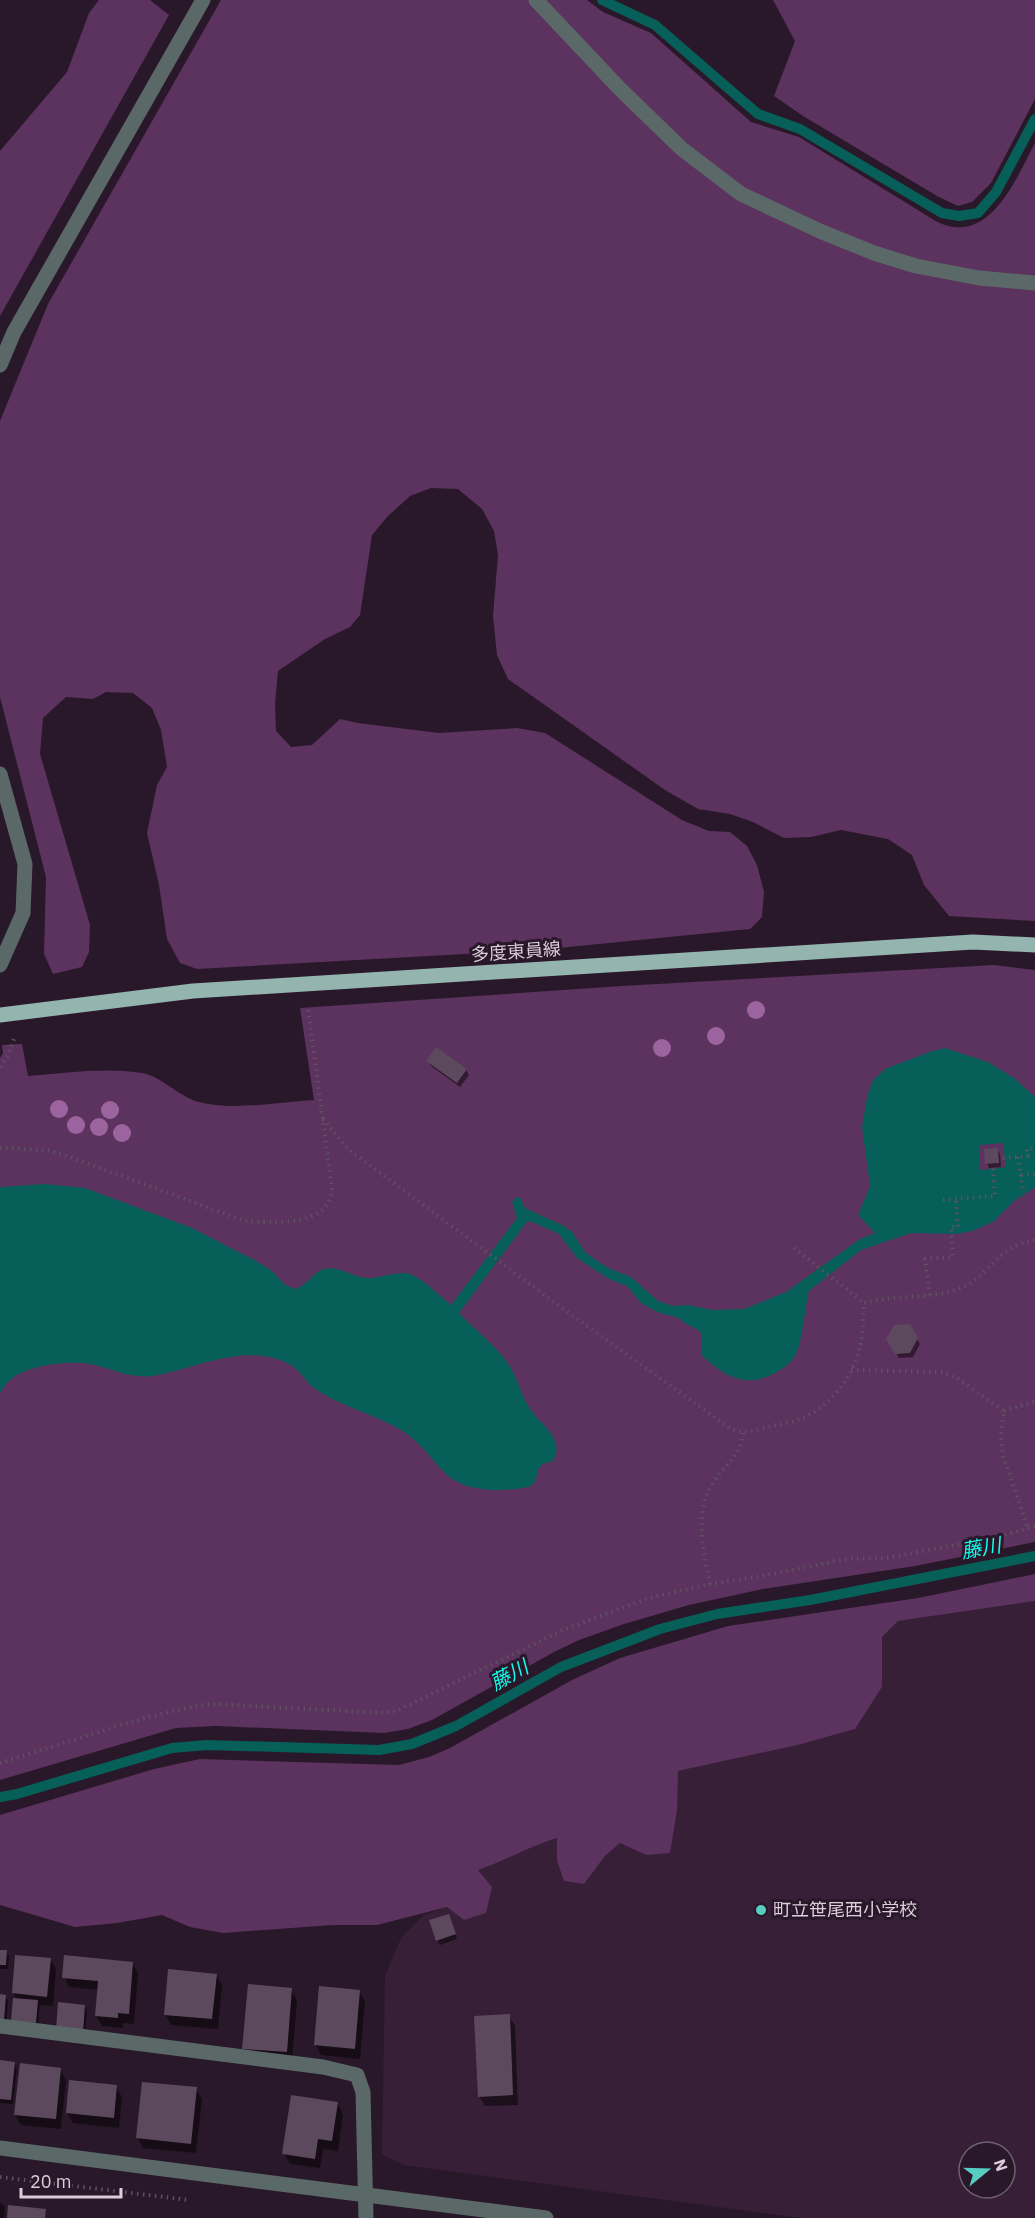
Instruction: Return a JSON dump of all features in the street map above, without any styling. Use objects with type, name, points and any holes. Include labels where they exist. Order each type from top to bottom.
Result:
[{"type":"main road","name":"多度東員線","points":[[0,1015],[193,991],[973,942],[1035,945]]},
{"type":"street","points":[[0,364],[14,332],[203,0]]},
{"type":"street","points":[[536,0],[621,90],[682,149],[741,194],[822,232],[905,263],[979,278],[1035,283]]},
{"type":"street","points":[[0,774],[25,864],[23,912],[0,965]]},
{"type":"street","points":[[0,2026],[323,2067],[357,2074],[363,2092],[366,2218]]},
{"type":"street","points":[[0,2148],[546,2218]]},
{"type":"path","points":[[0,1148],[47,1150],[64,1155],[245,1221],[271,1223],[309,1218],[327,1206],[332,1198],[305,984]]},
{"type":"path","points":[[323,1119],[348,1149],[504,1266],[731,1429],[742,1433],[798,1420],[816,1411],[835,1396],[857,1358],[862,1336],[864,1303]]},
{"type":"path","points":[[1003,1158],[1028,1156],[1027,1149],[1035,1148]]},
{"type":"path","points":[[1018,1157],[1023,1189]]},
{"type":"path","points":[[943,1200],[995,1196],[993,1167]]},
{"type":"path","points":[[1021,1175],[1035,1174]]},
{"type":"path","points":[[930,1295],[925,1259],[953,1257],[951,1227],[958,1227],[956,1199]]},
{"type":"path","points":[[864,1303],[876,1299],[930,1295],[956,1290],[969,1285],[1003,1254],[1016,1246],[1035,1240]]},
{"type":"path","points":[[794,1248],[864,1303]]},
{"type":"path","points":[[851,1370],[942,1372],[957,1378],[1004,1410]]},
{"type":"path","points":[[1004,1410],[1035,1401]]},
{"type":"path","points":[[1004,1410],[1001,1435],[1003,1456],[1028,1528]]},
{"type":"path","points":[[710,1584],[701,1529],[703,1503],[714,1480],[740,1450],[742,1433]]},
{"type":"path","points":[[0,1762],[144,1718],[195,1706],[216,1704],[383,1713],[396,1711],[563,1630],[649,1598],[710,1584],[846,1559],[886,1558],[998,1537],[1035,1526]]},
{"type":"path","points":[[0,2177],[197,2201]]},
{"type":"shaded area","points":[[99,0],[150,0],[169,15],[0,316],[0,151],[67,72],[89,13]]},
{"type":"shaded area","points":[[221,0],[587,0],[603,12],[651,33],[751,122],[799,137],[942,224],[960,227],[975,224],[989,215],[1011,188],[1035,143],[1035,921],[949,916],[924,885],[912,855],[888,839],[841,830],[811,837],[784,838],[753,822],[730,814],[698,809],[665,790],[508,679],[497,655],[493,616],[498,555],[494,531],[482,509],[458,489],[431,488],[410,496],[372,535],[360,615],[350,627],[325,639],[278,671],[275,704],[276,731],[291,747],[312,745],[340,719],[439,733],[517,728],[545,733],[682,820],[709,831],[730,832],[747,846],[757,865],[764,892],[762,917],[750,929],[538,950],[197,969],[180,963],[167,939],[159,885],[147,833],[157,785],[167,767],[161,730],[152,708],[133,693],[106,692],[93,699],[66,697],[43,718],[40,754],[90,925],[89,952],[82,967],[53,974],[44,954],[46,877],[0,697],[0,421],[48,304]]},
{"type":"shaded area","points":[[773,0],[1035,0],[1035,99],[991,183],[972,202],[958,206],[937,196],[803,116],[774,96],[795,41]]},
{"type":"shaded area","points":[[994,965],[1035,970],[1035,1542],[915,1566],[763,1589],[689,1605],[624,1624],[579,1640],[554,1652],[432,1720],[408,1729],[384,1733],[216,1726],[176,1728],[0,1780],[0,1058],[3,1053],[2,1045],[22,1044],[28,1076],[71,1072],[128,1071],[156,1078],[184,1096],[199,1102],[226,1106],[256,1105],[314,1100],[300,1008],[622,986]]},
{"type":"shaded area","points":[[945,1048],[988,1062],[1014,1078],[1035,1097],[1035,1187],[1014,1201],[993,1222],[972,1231],[956,1234],[911,1233],[861,1250],[809,1291],[796,1354],[788,1364],[771,1375],[760,1379],[742,1380],[725,1374],[701,1355],[702,1337],[698,1330],[679,1318],[657,1312],[641,1303],[627,1286],[609,1279],[577,1258],[559,1234],[530,1221],[526,1223],[459,1313],[506,1360],[529,1407],[554,1439],[556,1453],[553,1461],[541,1465],[536,1480],[529,1487],[495,1490],[471,1487],[461,1483],[443,1471],[418,1444],[401,1430],[325,1395],[311,1386],[289,1364],[262,1356],[234,1356],[148,1376],[120,1373],[96,1365],[59,1363],[24,1371],[7,1383],[0,1393],[0,1187],[45,1184],[85,1188],[192,1228],[256,1261],[272,1271],[284,1284],[294,1289],[303,1285],[316,1273],[330,1268],[369,1278],[406,1273],[421,1280],[451,1305],[517,1218],[512,1202],[515,1198],[520,1197],[525,1208],[564,1226],[573,1233],[585,1252],[608,1268],[631,1277],[658,1301],[673,1306],[688,1305],[712,1310],[744,1309],[786,1292],[860,1239],[875,1233],[858,1215],[870,1186],[862,1127],[867,1097],[873,1080],[885,1069]],"holes":[[[1003,1143],[1006,1167],[980,1170],[979,1145]]]},
{"type":"shaded area","points":[[1035,1574],[1035,1601],[898,1621],[882,1637],[882,1687],[855,1729],[798,1745],[678,1771],[677,1810],[670,1853],[646,1855],[620,1843],[605,1856],[584,1884],[564,1881],[557,1861],[557,1838],[478,1870],[492,1887],[486,1913],[464,1920],[447,1907],[377,1925],[333,1925],[223,1933],[190,1927],[162,1915],[75,1927],[0,1905],[0,1815],[154,1769],[200,1759],[399,1765],[429,1757],[450,1748],[572,1680],[620,1658],[728,1626],[918,1598]]},
{"type":"shaded area","name":"町立笹尾西小学校","points":[[1035,1601],[1035,2218],[802,2218],[403,2165],[382,2154],[385,1976],[401,1938],[424,1915],[447,1907],[477,1870],[538,1844],[558,1838],[557,1861],[564,1881],[584,1884],[605,1856],[620,1843],[646,1855],[677,1810],[677,1771],[798,1745],[854,1729],[882,1687],[882,1637],[898,1621]]},
{"type":"building","points":[[436,1047],[467,1069],[457,1083],[426,1061]]},
{"type":"building","points":[[998,1148],[999,1163],[985,1164],[984,1149]]},
{"type":"building","points":[[910,1324],[918,1338],[910,1353],[895,1354],[886,1339],[894,1325]]},
{"type":"building","points":[[449,1914],[456,1934],[436,1941],[429,1920]]},
{"type":"building","points":[[0,1950],[7,1950],[6,1965],[0,1965]]},
{"type":"building","points":[[15,1955],[51,1958],[47,1997],[12,1993]]},
{"type":"building","points":[[64,1955],[133,1962],[129,2014],[118,2013],[118,2018],[95,2016],[98,1981],[62,1978]]},
{"type":"building","points":[[168,1969],[217,1974],[212,2019],[164,2015]]},
{"type":"building","points":[[248,1984],[292,1988],[287,2052],[242,2049]]},
{"type":"building","points":[[319,1986],[360,1990],[355,2049],[314,2045]]},
{"type":"building","points":[[0,1994],[6,1995],[4,2021],[0,2021]]},
{"type":"building","points":[[13,1998],[38,2000],[36,2023],[11,2021]]},
{"type":"building","points":[[58,2002],[85,2005],[83,2033],[56,2030]]},
{"type":"building","points":[[510,2014],[513,2095],[478,2097],[474,2016]]},
{"type":"building","points":[[0,2060],[15,2062],[11,2100],[0,2099]]},
{"type":"building","points":[[20,2063],[61,2068],[56,2119],[14,2115]]},
{"type":"building","points":[[69,2080],[117,2085],[114,2118],[66,2113]]},
{"type":"building","points":[[142,2082],[197,2087],[191,2144],[136,2138]]},
{"type":"building","points":[[291,2095],[338,2102],[332,2141],[318,2139],[315,2159],[282,2154]]},
{"type":"building","points":[[8,2205],[46,2209],[45,2218],[7,2218]]},
{"type":"waterway","points":[[602,0],[655,25],[758,114],[800,129],[942,213],[959,216],[978,213],[996,192],[1035,119]]},
{"type":"waterway","name":"藤川","points":[[0,1797],[172,1748],[207,1745],[379,1750],[412,1744],[456,1726],[561,1667],[660,1629],[717,1614],[810,1600],[1035,1556]]},
{"type":"place","name":"町立笹尾西小学校","points":[[761,1910]]}]
